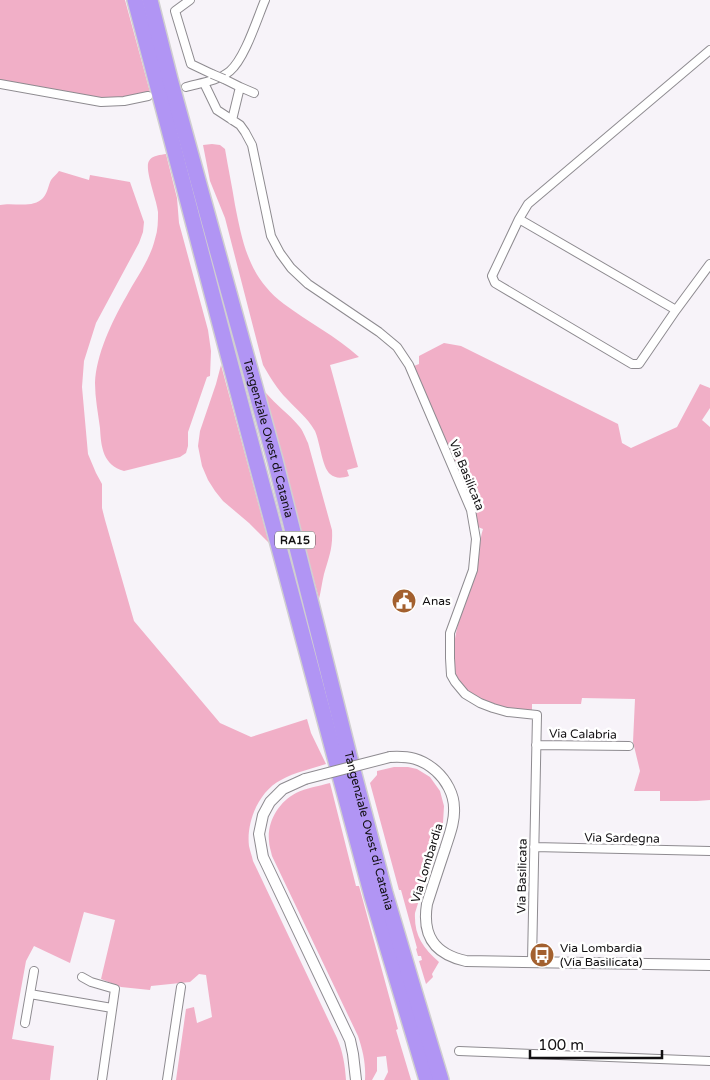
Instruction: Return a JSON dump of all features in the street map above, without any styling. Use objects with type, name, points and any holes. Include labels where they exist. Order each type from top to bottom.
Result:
[{"type":"highway","name":"Tangenziale Ovest di Catania","points":[[135,0],[372,896],[437,1079]]},
{"type":"highway","name":"Tangenziale Ovest di Catania","points":[[150,0],[275,460],[385,893],[412,984],[437,1079]]},
{"type":"street","points":[[190,0],[175,11],[191,64],[254,93]]},
{"type":"street","points":[[186,87],[204,83],[230,71],[239,60],[265,0]]},
{"type":"street","points":[[710,50],[528,204],[492,276],[495,283],[632,364],[639,364],[710,264]]},
{"type":"street","name":"Via Basilicata","points":[[204,83],[217,110],[240,125],[246,132],[252,145],[271,236],[280,253],[291,268],[308,284],[379,332],[397,347],[409,364],[471,510],[476,539],[473,570],[450,633],[449,651],[452,674],[455,682],[465,694],[480,703],[507,712],[536,714],[532,961]]},
{"type":"street","points":[[0,84],[101,102],[124,101],[148,96]]},
{"type":"street","points":[[232,120],[240,87]]},
{"type":"street","points":[[519,219],[676,310]]},
{"type":"street","name":"Via Calabria","points":[[536,745],[629,746]]},
{"type":"street","name":"Via Lombardia","points":[[356,1080],[355,1061],[350,1040],[263,857],[261,849],[259,834],[263,815],[270,802],[283,789],[305,779],[390,757],[405,756],[424,762],[440,774],[453,798],[454,808],[451,829],[427,904],[425,916],[429,935],[435,945],[448,955],[466,961],[710,965]]},
{"type":"street","name":"Via Sardegna","points":[[534,847],[710,851]]},
{"type":"street","points":[[26,1023],[34,972]]},
{"type":"street","points":[[82,977],[91,982],[115,989],[102,1080]]},
{"type":"street","points":[[167,1080],[181,987]]},
{"type":"street","points":[[30,994],[112,1008]]},
{"type":"street","points":[[459,1051],[710,1061]]},
{"type":"shaded area","points":[[0,0],[125,0],[150,92],[112,99],[87,97],[0,81]]},
{"type":"shaded area","points":[[203,145],[220,145],[225,149],[241,234],[249,259],[263,283],[284,304],[341,342],[359,357],[330,365],[358,467],[347,470],[349,476],[341,478],[332,476],[327,471],[315,431],[305,417],[280,391],[263,365],[225,218],[210,181]]},
{"type":"shaded area","points":[[166,154],[177,198],[179,223],[208,330],[211,351],[210,376],[207,377],[188,432],[186,453],[180,457],[124,471],[107,460],[102,448],[95,383],[96,372],[110,327],[153,247],[158,212],[149,177],[148,165],[152,158]]},
{"type":"shaded area","points":[[59,171],[89,180],[90,175],[130,182],[144,222],[139,243],[96,323],[84,361],[82,387],[88,454],[102,484],[102,508],[134,621],[220,723],[251,737],[307,719],[311,733],[326,764],[286,777],[266,792],[260,799],[252,817],[249,846],[253,861],[337,1038],[341,1048],[346,1080],[176,1080],[186,1009],[194,1007],[197,1023],[212,1017],[206,975],[199,974],[190,982],[151,986],[150,990],[121,987],[101,979],[115,920],[84,912],[70,963],[34,946],[26,961],[12,1039],[54,1046],[50,1080],[0,1080],[0,205],[28,204],[39,201],[45,196],[51,180]]},
{"type":"shaded area","points":[[444,343],[461,346],[618,424],[622,443],[631,448],[677,427],[700,384],[710,388],[710,408],[702,420],[710,427],[710,800],[660,801],[660,791],[634,791],[640,771],[633,742],[635,699],[582,698],[581,704],[532,704],[532,711],[506,707],[481,700],[466,691],[460,684],[456,676],[453,658],[455,639],[461,614],[477,567],[483,529],[478,527],[474,506],[414,366],[419,364],[419,356]]},
{"type":"shaded area","points":[[221,365],[269,543],[223,501],[208,480],[202,466],[198,446],[200,431]]},
{"type":"shaded area","points":[[266,393],[300,427],[304,434],[332,530],[331,547],[319,599],[267,405]]},
{"type":"shaded area","points":[[394,767],[417,769],[430,777],[440,791],[444,806],[443,823],[415,913],[416,928],[420,940],[439,962],[432,974],[433,977],[426,984],[419,961],[422,960],[421,956],[418,956],[370,783],[377,775],[377,771]]},
{"type":"shaded area","points":[[330,783],[356,886],[359,886],[398,1029],[396,1030],[411,1080],[384,1080],[388,1072],[386,1056],[377,1057],[377,1071],[372,1080],[365,1080],[364,1058],[358,1036],[272,856],[269,843],[270,826],[279,807],[296,793]]},
{"type":"place","name":"Anas","points":[[404,601]]},
{"type":"place","name":"Via Lombardia (Via Basilicata)","points":[[542,955]]}]
